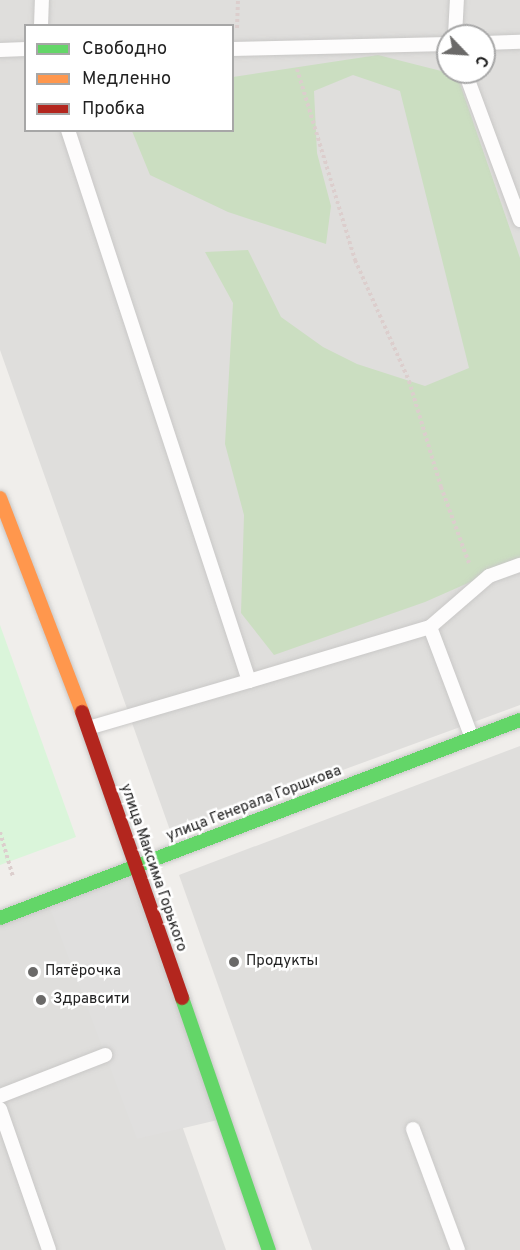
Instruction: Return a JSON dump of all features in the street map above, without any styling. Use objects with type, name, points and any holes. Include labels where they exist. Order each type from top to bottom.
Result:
[{"type":"street","name":"улица Максима Горького","points":[[0,498],[88,728],[269,1250]]},
{"type":"street","name":"улица Генерала Горшкова","points":[[0,918],[520,720]]},
{"type":"lane","points":[[41,24],[42,0]]},
{"type":"lane","points":[[456,24],[458,0]]},
{"type":"lane","points":[[496,43],[520,42]]},
{"type":"lane","points":[[234,49],[436,44]]},
{"type":"lane","points":[[0,50],[24,49]]},
{"type":"lane","points":[[469,84],[520,220]]},
{"type":"lane","points":[[69,132],[249,681]]},
{"type":"lane","points":[[88,728],[430,627],[489,576],[520,565]]},
{"type":"lane","points":[[430,627],[472,738]]},
{"type":"lane","points":[[0,1096],[105,1055]]},
{"type":"lane","points":[[0,1109],[49,1250]]},
{"type":"lane","points":[[413,1129],[458,1250]]},
{"type":"path","points":[[292,48],[355,261],[409,381],[441,487],[477,586]]},
{"type":"path","points":[[0,832],[23,909]]},
{"type":"shaded area","points":[[0,0],[520,0],[520,705],[171,833],[0,350]]},
{"type":"shaded area","points":[[520,746],[520,1250],[312,1250],[179,875]]},
{"type":"shaded area","points":[[135,867],[222,1119],[137,1139],[47,900]]},
{"type":"shaded area","points":[[98,888],[226,1250],[0,1250],[0,925]]},
{"type":"green space","points":[[378,55],[436,70],[436,84],[460,84],[520,258],[520,560],[425,602],[274,655],[241,613],[244,515],[225,444],[233,303],[205,252],[248,250],[281,317],[323,347],[357,364],[425,386],[469,368],[400,91],[353,75],[314,91],[317,153],[331,206],[326,244],[228,212],[150,175],[132,132],[234,132],[234,77]]},
{"type":"green space","points":[[0,625],[76,837],[0,865]]},
{"type":"traffic: fast","points":[[0,918],[520,720]]},
{"type":"traffic: fast","points":[[182,998],[269,1250]]},
{"type":"traffic: slow","points":[[0,498],[82,712]]},
{"type":"traffic: jam","points":[[82,712],[182,998]]},
{"type":"place","name":"Продукты","points":[[234,962]]},
{"type":"place","name":"Пятёрочка","points":[[33,972]]},
{"type":"place","name":"Здравсити","points":[[41,1000]]}]
